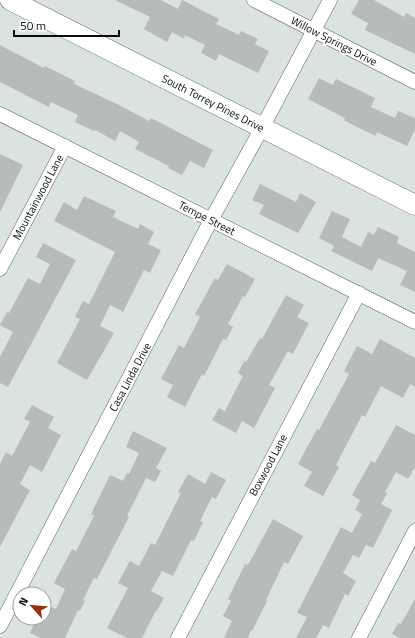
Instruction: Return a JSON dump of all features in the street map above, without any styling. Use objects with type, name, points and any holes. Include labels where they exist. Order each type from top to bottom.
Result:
[{"type":"main road","name":"South Torrey Pines Drive","points":[[10,0],[415,205]]},
{"type":"street","name":"Willow Springs Drive","points":[[254,0],[415,82]]},
{"type":"street","name":"Casa Linda Drive","points":[[0,626],[212,220],[330,0]]},
{"type":"street","name":"Tempe Street","points":[[0,114],[415,322]]},
{"type":"street","name":"Mountainwood Lane","points":[[0,269],[64,146]]},
{"type":"street","name":"Boxwood Lane","points":[[178,638],[359,293]]},
{"type":"street","points":[[358,638],[415,531]]},
{"type":"building","points":[[115,0],[161,0],[178,9],[182,0],[219,19],[216,24],[239,35],[241,31],[258,39],[255,44],[269,51],[258,73],[219,54],[216,61],[201,53],[205,45],[185,35],[184,39],[172,32],[167,42],[144,29],[150,17]]},
{"type":"building","points":[[359,0],[374,0],[404,17],[406,13],[415,18],[415,54],[365,30],[368,23],[351,14]]},
{"type":"building","points":[[0,45],[44,68],[45,66],[75,81],[74,84],[149,121],[151,118],[213,150],[204,168],[190,161],[182,175],[168,168],[169,166],[135,149],[139,142],[120,131],[115,141],[95,130],[94,131],[75,122],[78,115],[51,102],[49,107],[0,82]]},
{"type":"building","points":[[319,78],[333,85],[336,79],[375,98],[371,107],[395,118],[398,111],[415,118],[415,129],[407,146],[377,132],[376,136],[355,126],[344,120],[345,118],[308,99]]},
{"type":"building","points":[[0,154],[23,165],[0,212]]},
{"type":"building","points":[[260,184],[296,202],[300,193],[316,202],[298,233],[259,214],[264,205],[252,200]]},
{"type":"building","points":[[84,196],[116,211],[113,217],[138,229],[140,224],[154,232],[148,244],[161,250],[150,273],[144,270],[123,312],[110,305],[100,326],[114,333],[87,380],[57,363],[80,319],[75,317],[83,301],[89,304],[115,252],[54,221],[64,202],[77,210]]},
{"type":"building","points":[[332,211],[350,219],[342,237],[361,247],[368,232],[374,235],[378,227],[399,237],[397,243],[415,252],[415,292],[400,285],[407,271],[378,258],[372,271],[331,251],[334,246],[319,238]]},
{"type":"building","points":[[43,243],[76,260],[8,387],[0,383],[0,357],[13,332],[0,325],[7,312],[9,313],[28,278],[40,284],[50,264],[36,257]]},
{"type":"building","points":[[227,264],[255,279],[245,297],[243,296],[228,324],[233,327],[226,340],[223,339],[204,376],[202,374],[185,407],[167,397],[173,385],[161,379],[179,345],[184,348],[200,317],[195,314],[215,278],[218,280]]},
{"type":"building","points":[[286,295],[304,305],[297,317],[309,323],[293,354],[288,351],[269,385],[275,388],[254,428],[242,421],[236,433],[212,420],[219,408],[225,411],[243,376],[238,373],[244,361],[246,362],[260,338],[262,339]]},
{"type":"building","points":[[380,339],[415,358],[415,387],[410,384],[403,398],[381,386],[365,417],[362,415],[336,465],[339,467],[323,496],[304,486],[312,472],[298,464],[317,429],[319,430],[349,374],[344,371],[357,346],[372,354]]},
{"type":"building","points":[[32,405],[54,417],[48,428],[61,435],[42,472],[30,465],[20,484],[30,490],[0,547],[0,464],[6,452],[12,456],[30,422],[24,419]]},
{"type":"building","points":[[396,425],[415,435],[415,467],[408,479],[396,472],[385,492],[387,493],[381,504],[392,510],[373,548],[366,545],[359,558],[353,555],[343,573],[356,581],[348,596],[345,594],[329,628],[323,625],[316,638],[296,638],[307,617],[297,613],[341,527],[352,533],[362,514],[355,510],[360,500],[352,495],[371,461],[375,463]]},
{"type":"building","points":[[133,431],[167,448],[156,468],[161,471],[155,482],[146,478],[127,516],[129,517],[97,579],[94,578],[83,600],[85,601],[80,611],[78,610],[65,638],[41,638],[30,633],[33,626],[52,626],[52,607],[56,609],[65,589],[54,583],[72,549],[76,551],[94,516],[91,514],[110,475],[123,481],[127,473],[129,474],[139,453],[126,447]]},
{"type":"building","points":[[211,472],[226,480],[216,499],[212,497],[200,521],[203,522],[194,541],[191,540],[173,576],[162,571],[151,591],[164,598],[142,638],[127,638],[107,628],[128,588],[118,583],[130,561],[139,566],[151,543],[155,545],[181,493],[178,492],[188,474],[205,484]]},
{"type":"building","points":[[273,519],[303,536],[288,564],[284,562],[266,600],[267,601],[248,638],[224,638],[232,621],[223,616],[231,601],[228,599],[245,564],[248,565]]},
{"type":"building","points":[[415,599],[415,638],[400,638],[392,634],[398,623],[401,624]]}]
